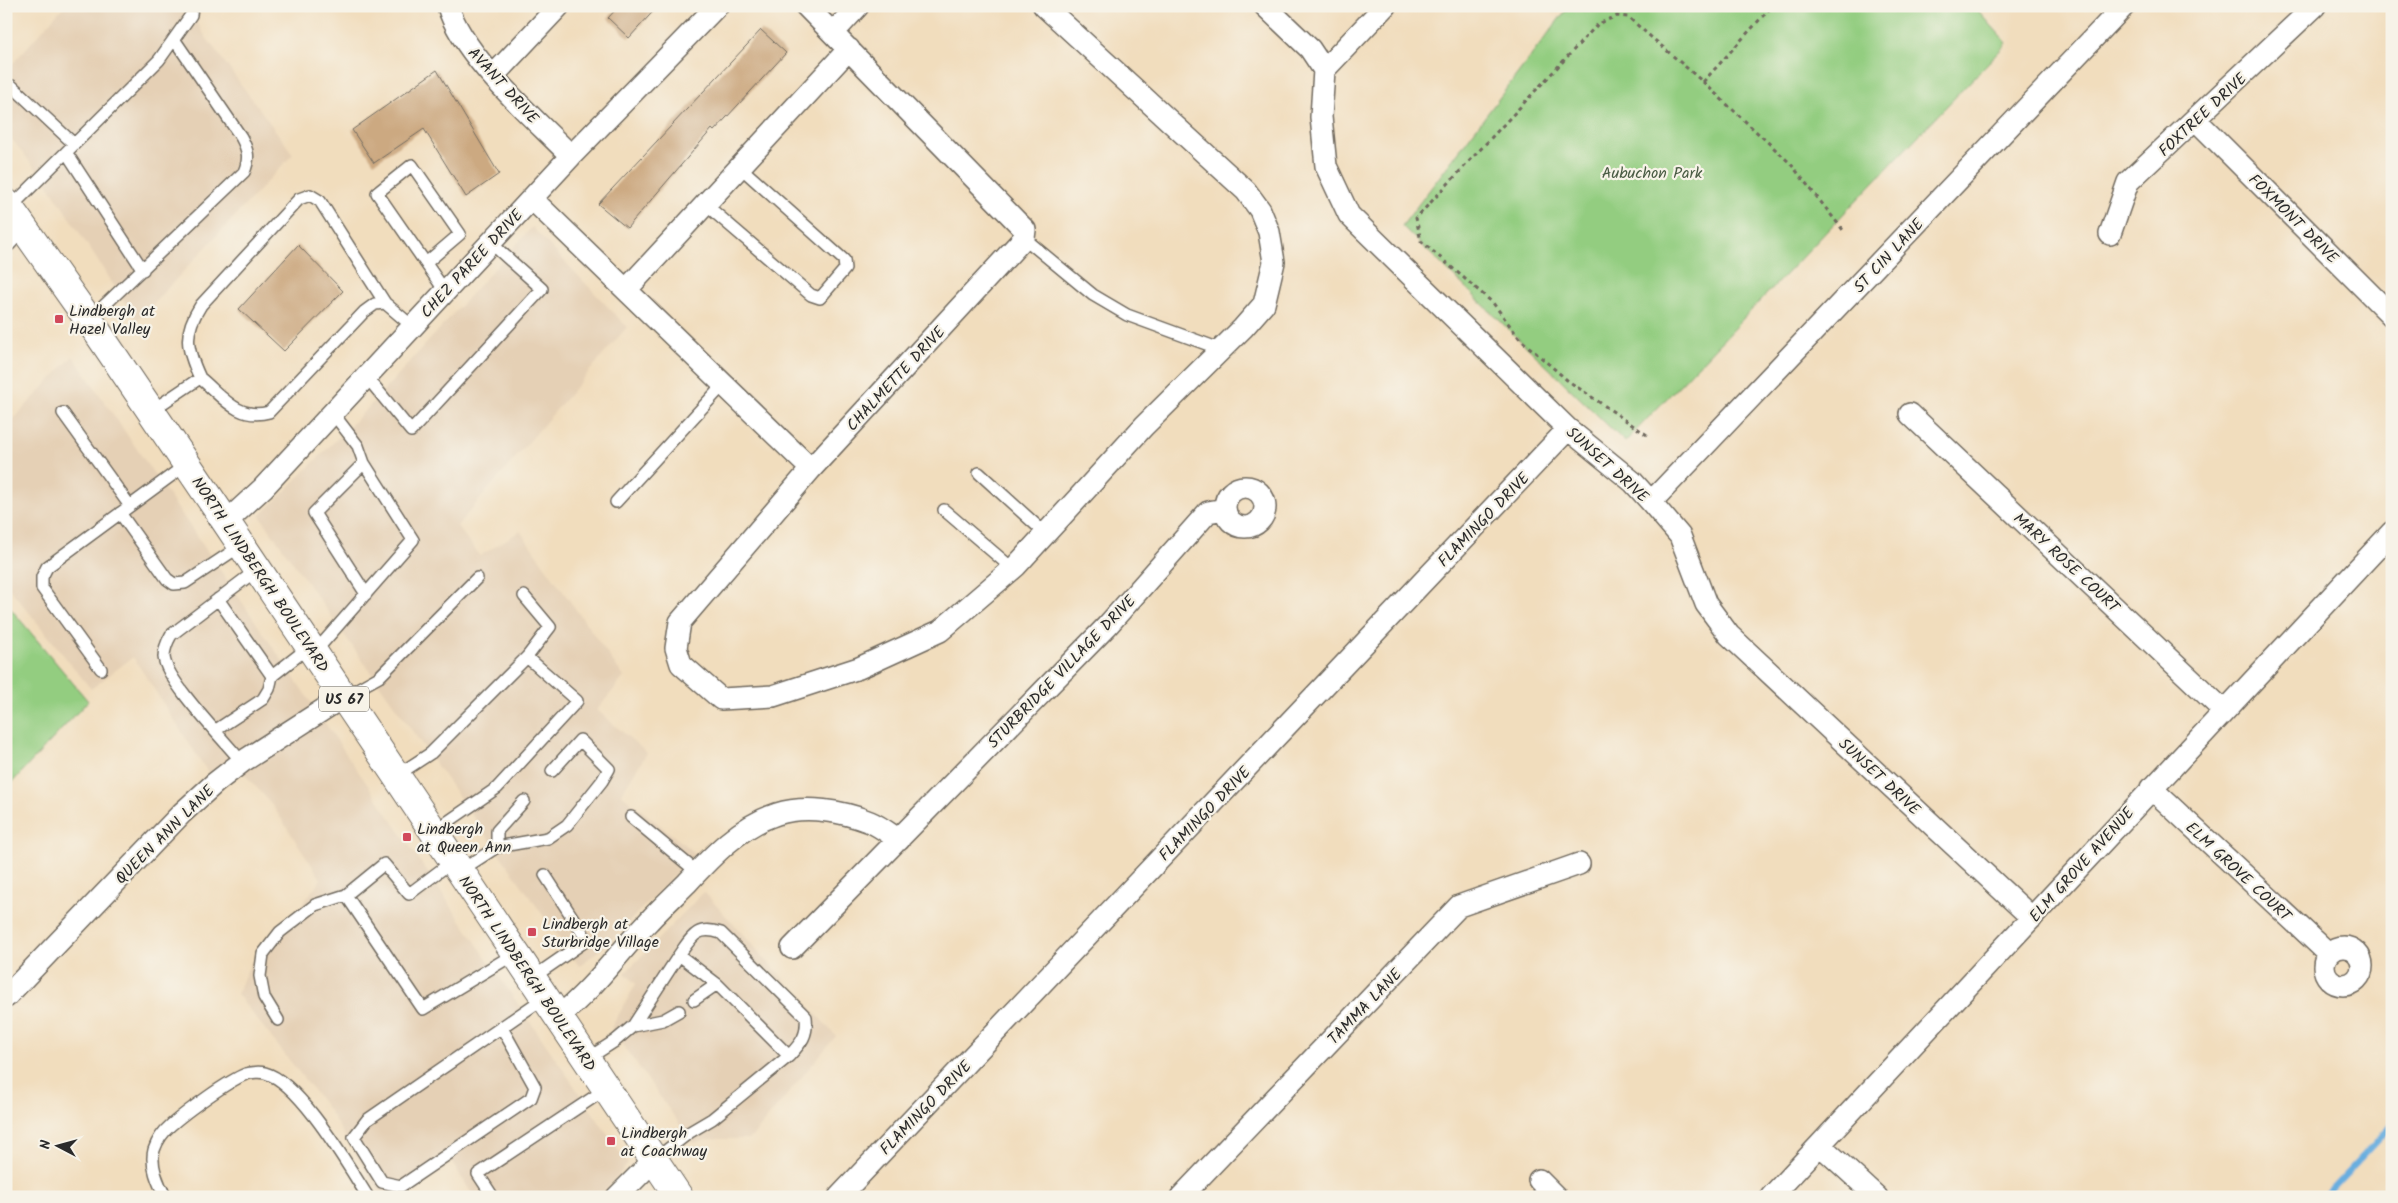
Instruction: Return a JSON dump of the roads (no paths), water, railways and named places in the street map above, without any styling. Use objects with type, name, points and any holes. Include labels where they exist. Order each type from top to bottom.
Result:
[{"type":"main road","name":"NORTH LINDBERGH BOULEVARD","points":[[11,219],[89,320],[679,1197]]},
{"type":"street","name":"AVANT DRIVE","points":[[448,6],[466,42],[493,76],[571,156]]},
{"type":"street","points":[[493,76],[559,6]]},
{"type":"street","name":"CHEZ PAREE DRIVE","points":[[226,522],[263,488],[571,156],[717,6]]},
{"type":"street","points":[[806,6],[1016,218],[1025,230],[1024,238]]},
{"type":"street","points":[[833,33],[858,6]]},
{"type":"street","name":"CHALMETTE DRIVE","points":[[1024,238],[811,469],[680,622],[676,648],[681,664],[721,699],[774,696],[859,668],[940,631],[1013,569],[1144,426],[1243,328],[1264,304],[1274,262],[1269,232],[1260,210],[1246,191],[1044,6]]},
{"type":"street","points":[[1265,6],[1310,49],[1324,70],[1385,6]]},
{"type":"street","name":"ST CIN LANE","points":[[1651,502],[2124,6]]},
{"type":"street","name":"FOXTREE DRIVE","points":[[2110,234],[2128,182],[2315,6]]},
{"type":"street","points":[[626,290],[849,49]]},
{"type":"street","name":"SUNSET DRIVE","points":[[1324,70],[1321,117],[1326,166],[1349,215],[1568,429],[1633,482],[1680,536],[1706,604],[1729,635],[2032,918]]},
{"type":"street","name":"FOXMONT DRIVE","points":[[2196,120],[2392,316]]},
{"type":"street","points":[[532,199],[811,469]]},
{"type":"street","name":"MARY ROSE COURT","points":[[1910,414],[2223,710]]},
{"type":"street","name":"FLAMINGO DRIVE","points":[[839,1197],[1568,429]]},
{"type":"street","name":"STURBRIDGE VILLAGE DRIVE","points":[[792,948],[1107,626],[1208,512],[1226,509]]},
{"type":"street","name":"ELM GROVE AVENUE","points":[[1771,1197],[2032,918],[2223,710],[2392,532]]},
{"type":"street","name":"QUEEN ANN LANE","points":[[6,998],[182,813],[242,762],[343,697]]},
{"type":"street","name":"ELM GROVE COURT","points":[[2151,788],[2328,954]]},
{"type":"street","points":[[545,998],[581,999],[648,921],[730,840],[755,824],[785,813],[800,810],[823,811],[849,815],[872,822],[899,840]]},
{"type":"street","name":"TAMMA LANE","points":[[1180,1197],[1459,906],[1578,864]]},
{"type":"street","points":[[1820,1145],[1877,1197]]},
{"type":"street","points":[[618,1197],[654,1160]]},
{"type":"street","points":[[1539,1180],[1556,1197]]},
{"type":"lane","points":[[11,219],[70,148],[159,60],[191,15],[192,6]]},
{"type":"lane","points":[[89,320],[244,172],[249,160],[248,150],[241,137],[174,39]]},
{"type":"lane","points":[[12,86],[70,148],[143,270]]},
{"type":"lane","points":[[426,263],[460,234],[412,165],[377,193],[445,291]]},
{"type":"lane","points":[[705,204],[811,295],[815,298],[820,298],[845,269],[844,260],[740,167]]},
{"type":"lane","points":[[385,303],[374,304],[364,312],[269,412],[256,416],[233,407],[200,378],[188,342],[190,321],[201,305],[299,199],[310,196],[320,201],[385,303],[412,326]]},
{"type":"lane","points":[[1024,238],[1092,295],[1127,315],[1220,349]]},
{"type":"lane","points":[[366,376],[412,431],[542,289],[490,243]]},
{"type":"lane","points":[[151,411],[200,378]]},
{"type":"lane","points":[[616,502],[723,385]]},
{"type":"lane","points":[[216,730],[263,699],[269,689],[272,676],[312,650],[366,594],[413,540],[364,463],[358,446],[332,412]]},
{"type":"lane","points":[[63,413],[130,506]]},
{"type":"lane","points":[[364,463],[314,513],[366,594]]},
{"type":"lane","points":[[101,669],[42,588],[42,577],[47,567],[187,464]]},
{"type":"lane","points":[[979,473],[1046,534]]},
{"type":"lane","points":[[944,510],[1013,569]]},
{"type":"lane","points":[[120,513],[167,578],[174,584],[185,583],[242,545]]},
{"type":"lane","points":[[242,762],[171,677],[164,656],[166,644],[171,636],[258,569]]},
{"type":"lane","points":[[343,697],[379,677],[477,578]]},
{"type":"lane","points":[[396,776],[431,753],[527,657],[550,627],[524,596]]},
{"type":"lane","points":[[218,599],[272,676]]},
{"type":"lane","points":[[433,832],[497,788],[577,701],[527,657]]},
{"type":"lane","points":[[278,1020],[264,997],[260,976],[263,954],[280,932],[315,905],[346,895],[384,864],[409,894],[456,866],[497,847],[548,838],[567,825],[602,781],[609,769],[580,740],[552,771]]},
{"type":"lane","points":[[497,847],[497,831],[524,801]]},
{"type":"lane","points":[[631,817],[697,872]]},
{"type":"lane","points":[[502,1028],[535,1087],[531,1098],[401,1186],[382,1182],[354,1137],[367,1120],[545,998],[587,940],[545,876]]},
{"type":"lane","points":[[346,895],[423,1009],[516,953]]},
{"type":"lane","points":[[587,1059],[615,1041],[633,1026],[694,933],[708,929],[721,932],[806,1018],[807,1028],[803,1040],[788,1056],[712,1119],[654,1160]]},
{"type":"lane","points":[[679,955],[717,984],[788,1056]]},
{"type":"lane","points":[[694,1000],[717,984]]},
{"type":"lane","points":[[633,1026],[663,1020],[679,1010]]},
{"type":"lane","points":[[166,1197],[156,1179],[154,1151],[162,1135],[170,1126],[248,1073],[264,1073],[291,1088],[317,1122],[368,1197]]},
{"type":"lane","points":[[493,1197],[478,1174],[607,1089]]},
{"type":"waterway","points":[[2324,1197],[2392,1125]]},
{"type":"place","name":"Lindbergh at Hazel Valley","points":[[59,319]]},
{"type":"place","name":"Lindbergh at Queen Ann","points":[[407,837]]},
{"type":"place","name":"Lindbergh at Sturbridge Village","points":[[532,932]]},
{"type":"place","name":"Lindbergh at Coachway","points":[[611,1141]]},
{"type":"park label","name":"Aubuchon Park","points":[[1652,172]]}]
